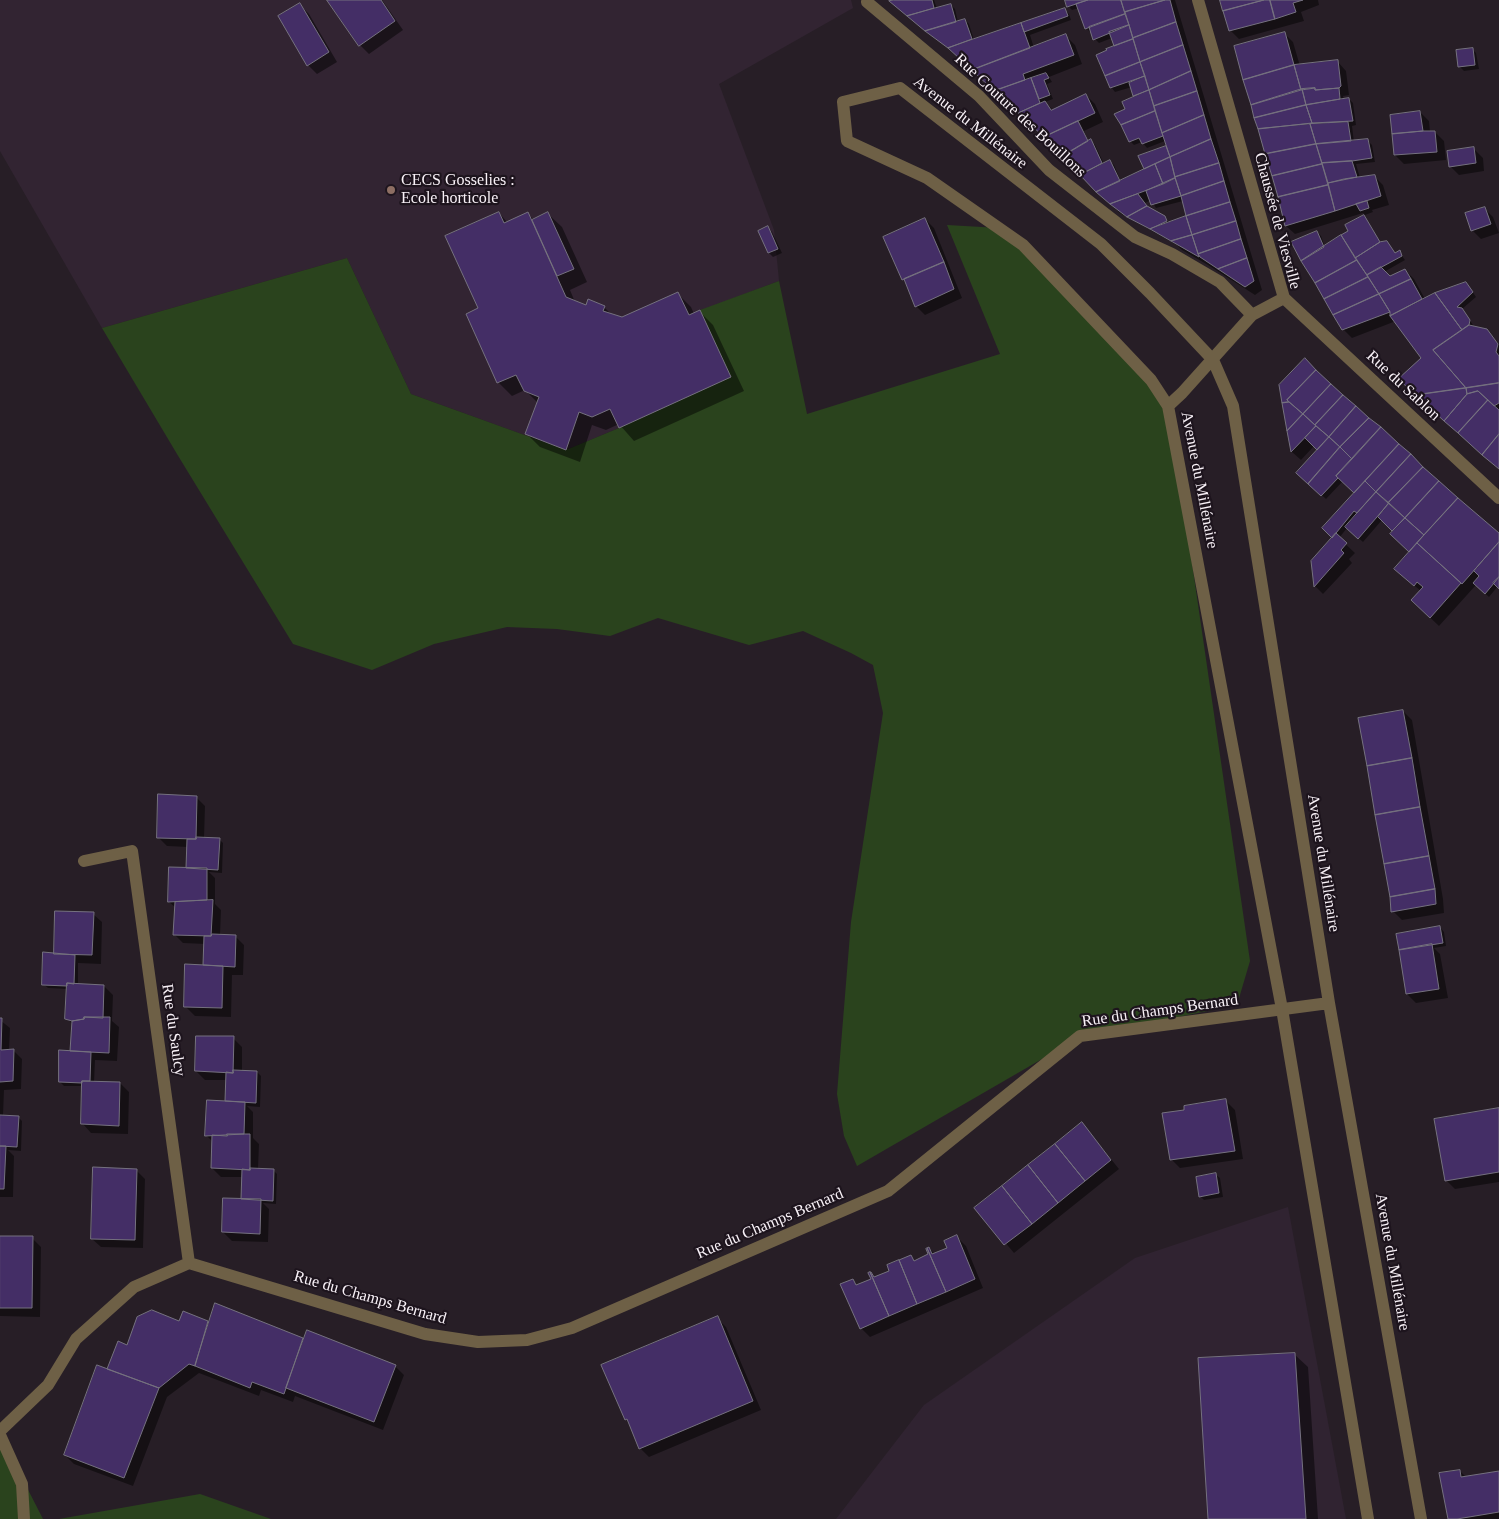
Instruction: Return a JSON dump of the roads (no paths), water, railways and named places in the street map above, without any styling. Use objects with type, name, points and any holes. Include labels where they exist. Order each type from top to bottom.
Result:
[{"type":"street","name":"Chaussée de Viesville","points":[[1168,406],[1252,315],[1284,298],[1198,0]]},
{"type":"street","name":"Rue Couture des Bouillons","points":[[867,2],[979,96],[1049,170],[1135,237],[1172,254],[1220,282],[1252,315]]},
{"type":"street","name":"Avenue du Millénaire","points":[[1368,1519],[1282,1009],[1168,406],[1151,380],[1023,245],[927,178],[848,141],[843,102],[900,88],[1101,244],[1150,293],[1212,360],[1233,406],[1329,1003],[1421,1519]]},
{"type":"street","name":"Rue du Sablon","points":[[1284,298],[1499,498]]},
{"type":"street","name":"Rue du Saulcy","points":[[84,861],[132,851],[189,1262]]},
{"type":"street","name":"Rue du Champs Bernard","points":[[189,1262],[425,1334],[478,1342],[527,1340],[572,1328],[888,1190],[1080,1036],[1329,1003]]},
{"type":"street","points":[[0,1431],[48,1385],[76,1339],[82,1333],[134,1287],[189,1262]]},
{"type":"street","points":[[0,1435],[22,1484],[24,1519]]},
{"type":"place","name":"CECS Gosselies : Ecole horticole","points":[[391,190]]}]
